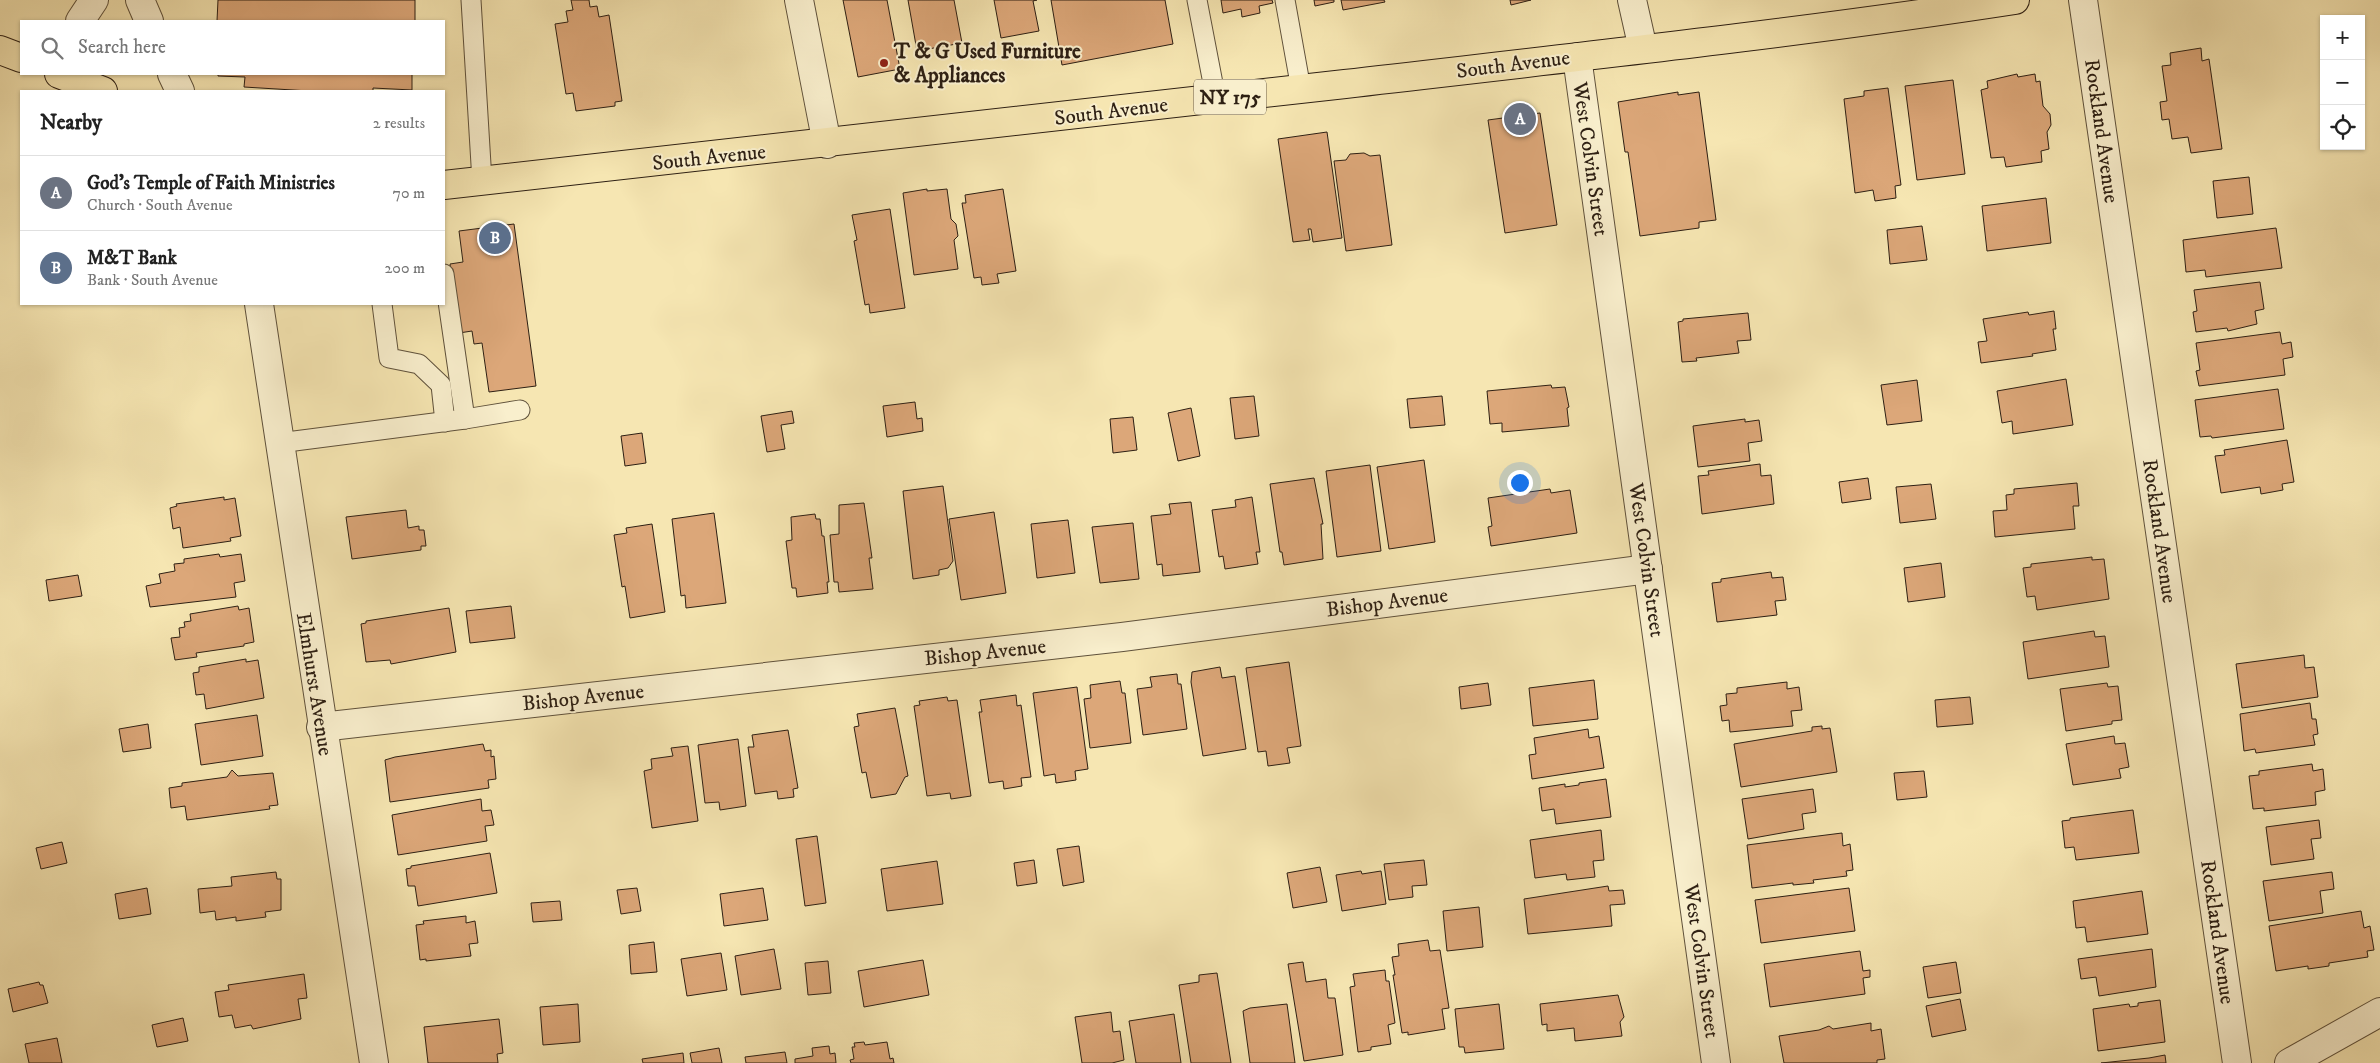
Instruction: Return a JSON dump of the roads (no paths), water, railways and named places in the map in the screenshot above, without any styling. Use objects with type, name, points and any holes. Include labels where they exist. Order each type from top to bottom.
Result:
[{"type":"main road","name":"South Avenue","points":[[445,185],[827,144],[1577,57],[1898,18],[2015,0]]},
{"type":"main road","points":[[63,75],[100,90]]},
{"type":"street","points":[[81,20],[94,0]]},
{"type":"street","points":[[140,0],[149,20]]},
{"type":"street","points":[[799,0],[827,144]]},
{"type":"street","points":[[1632,0],[1643,49]]},
{"type":"street","name":"Rockland Avenue","points":[[2083,0],[2236,1063]]},
{"type":"street","name":"West Colvin Street","points":[[1577,57],[1716,1063]]},
{"type":"street","points":[[172,75],[180,90]]},
{"type":"street","name":"Elmhurst Avenue","points":[[259,305],[374,1063]]},
{"type":"street","name":"Bishop Avenue","points":[[322,727],[1122,637],[1648,569]]},
{"type":"street","points":[[2290,1063],[2380,1012]]},
{"type":"lane","points":[[471,0],[482,181]]},
{"type":"lane","points":[[1197,0],[1216,99]]},
{"type":"lane","points":[[1285,0],[1301,89]]},
{"type":"lane","points":[[445,281],[465,420]]},
{"type":"lane","points":[[382,305],[389,358],[419,364],[442,385],[445,422]]},
{"type":"lane","points":[[280,443],[465,420],[520,410]]},
{"type":"place","name":"T & G Used Furniture & Appliances","points":[[884,63]]},
{"type":"place","name":"God's Temple of Faith Ministries","points":[[1520,119]]},
{"type":"place","name":"M&T Bank","points":[[495,238]]}]
